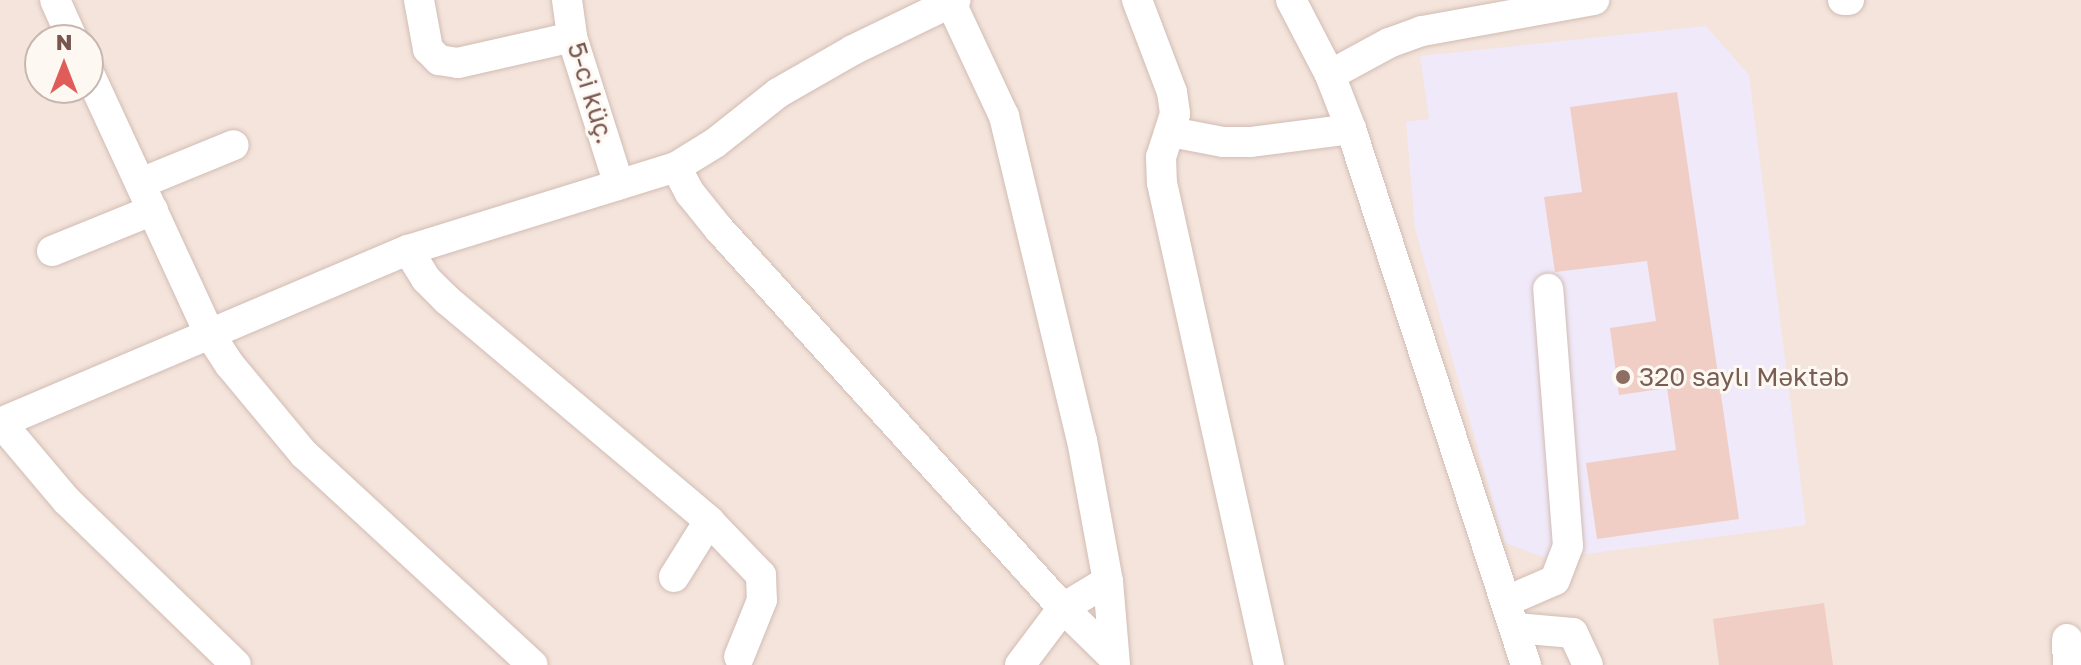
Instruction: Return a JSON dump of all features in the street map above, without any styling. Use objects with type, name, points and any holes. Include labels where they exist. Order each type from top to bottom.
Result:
[{"type":"street","points":[[55,0],[66,24]]},
{"type":"street","points":[[419,0],[428,49],[439,60],[458,63],[572,37]]},
{"type":"street","name":"5-ci küç.","points":[[567,0],[572,37],[619,185]]},
{"type":"street","points":[[1137,0],[1172,92],[1175,114],[1161,157],[1162,183],[1269,665]]},
{"type":"street","points":[[1291,0],[1330,75],[1351,129],[1526,665]]},
{"type":"street","points":[[1330,75],[1389,43],[1422,31],[1594,0]]},
{"type":"street","points":[[236,665],[49,483],[1,423],[408,250],[676,167],[715,143],[778,93],[853,50],[954,1],[1004,116],[1082,440],[1108,581],[1113,661]]},
{"type":"street","points":[[104,104],[209,333],[230,365],[304,454],[533,665]]},
{"type":"street","points":[[1171,132],[1223,142],[1251,142],[1351,129]]},
{"type":"street","points":[[52,251],[234,145]]},
{"type":"street","points":[[676,167],[690,193],[719,229],[1113,661]]},
{"type":"street","points":[[408,250],[426,279],[447,300],[709,521],[761,575],[762,600],[739,657]]},
{"type":"street","points":[[1511,614],[1555,580],[1568,546],[1548,289]]},
{"type":"street","points":[[674,577],[709,521]]},
{"type":"street","points":[[1020,665],[1063,608],[1108,581]]},
{"type":"street","points":[[1511,614],[1573,633],[1588,665]]},
{"type":"shaded area","points":[[0,0],[2081,0],[2081,665],[0,665]]},
{"type":"shaded area","name":"320 saylı Məktəb","points":[[1706,26],[1749,75],[1806,525],[1548,559],[1505,543],[1415,229],[1406,122],[1429,119],[1420,56]]},
{"type":"building","points":[[1677,92],[1739,519],[1597,539],[1586,463],[1676,450],[1667,388],[1619,395],[1610,328],[1656,321],[1647,261],[1555,272],[1544,197],[1582,192],[1570,107]]},
{"type":"building","points":[[1824,603],[1833,665],[1719,665],[1713,619]]},
{"type":"place","name":"320 saylı Məktəb","points":[[1623,377]]}]
